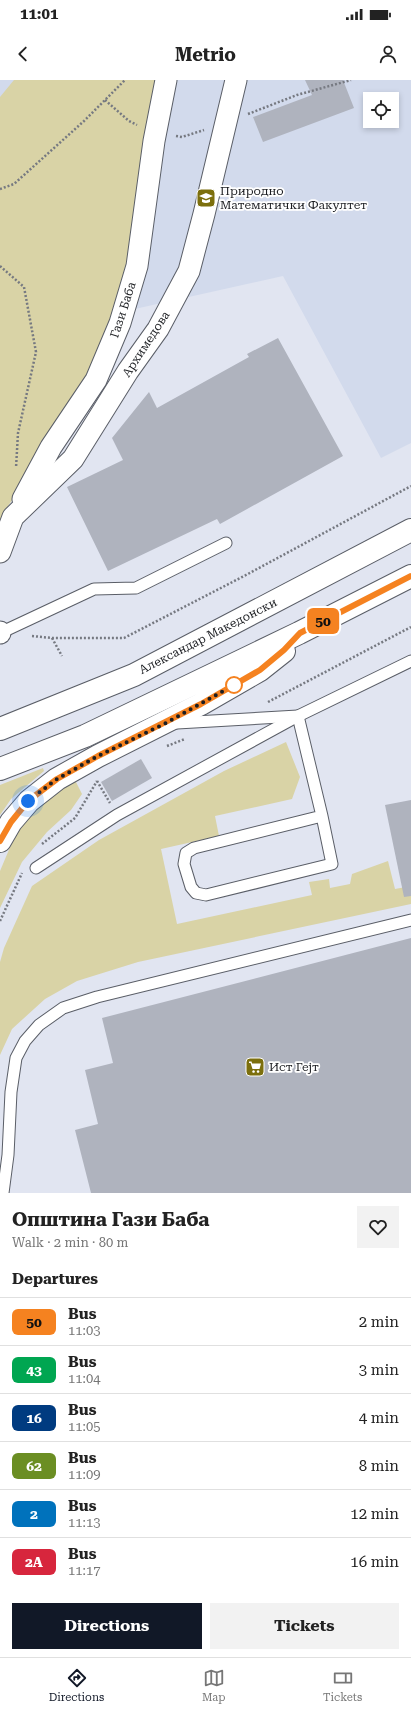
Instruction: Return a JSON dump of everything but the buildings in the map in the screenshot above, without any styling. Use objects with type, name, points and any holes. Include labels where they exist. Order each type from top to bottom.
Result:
[{"type":"street","name":"Гази Баба","points":[[13,517],[52,447],[96,380],[120,324],[137,266],[155,135],[166,80]]},
{"type":"street","name":"Архимедова","points":[[0,552],[13,517],[73,459],[128,371],[158,329],[188,270],[204,214],[236,80]]},
{"type":"street","name":"Александар Македонски","points":[[0,729],[134,675],[411,530]]},
{"type":"street","points":[[0,769],[85,736],[300,633],[411,576]]},
{"type":"street","points":[[386,589],[411,585]]},
{"type":"street","points":[[0,841],[11,822],[28,801],[57,779],[98,756],[164,724],[260,670],[284,650],[300,633]]},
{"type":"lane","points":[[0,632],[94,589],[136,588],[226,543]]},
{"type":"lane","points":[[36,868],[118,815],[298,716],[411,661]]},
{"type":"lane","points":[[164,724],[298,716]]},
{"type":"lane","points":[[298,716],[322,816],[332,864],[206,894],[196,893],[191,887],[184,864],[186,853],[194,848],[322,816]]},
{"type":"lane","points":[[3,1193],[8,1155],[11,1092],[16,1058],[25,1042],[39,1025],[62,1008],[97,997],[411,920]]},
{"type":"path","points":[[0,189],[14,184],[84,122],[125,80]]},
{"type":"path","points":[[105,100],[129,120],[155,135],[182,137],[226,123],[297,95],[351,80]]},
{"type":"path","points":[[0,266],[24,287],[36,352],[18,434],[15,475]]},
{"type":"path","points":[[62,656],[52,638],[124,638],[246,575],[411,486]]},
{"type":"path","points":[[263,704],[411,627]]},
{"type":"path","points":[[163,748],[192,736]]},
{"type":"path","points":[[40,847],[44,842],[74,818],[97,781],[104,777]]},
{"type":"path","points":[[97,781],[118,815]]},
{"type":"path","points":[[0,921],[24,870]]},
{"type":"shaded area","name":"Природно Математички Факултет","points":[[0,80],[411,80],[411,443],[381,458],[283,276],[0,339]]},
{"type":"shaded area","points":[[14,80],[162,80],[125,282],[105,344],[43,456],[8,506],[0,530],[0,97]]},
{"type":"shaded area","points":[[286,742],[300,777],[292,799],[215,816],[219,836],[161,849],[177,924],[312,895],[309,882],[329,879],[330,888],[350,884],[352,874],[388,861],[395,889],[411,886],[411,904],[138,962],[77,981],[45,999],[12,1029],[0,1055],[0,962],[4,948],[32,886],[99,840],[224,771]]},
{"type":"shaded area","points":[[43,768],[44,771],[11,799],[0,815],[0,785]]},
{"type":"shaded area","points":[[75,780],[82,794],[71,810],[47,832],[22,862],[0,908],[0,871],[16,833],[49,796]]},
{"type":"bus line","name":"50","points":[[0,841],[11,822],[28,801],[57,779],[98,756],[201,704],[260,670],[284,650],[300,633],[411,576]]},
{"type":"place","name":"Природно Математички Факултет","points":[[206,198]]},
{"type":"place","name":"Ист Гејт","points":[[255,1067]]},
{"type":"route","points":[[28,801],[57,779],[98,756],[164,724],[235,684],[234,685]]}]
